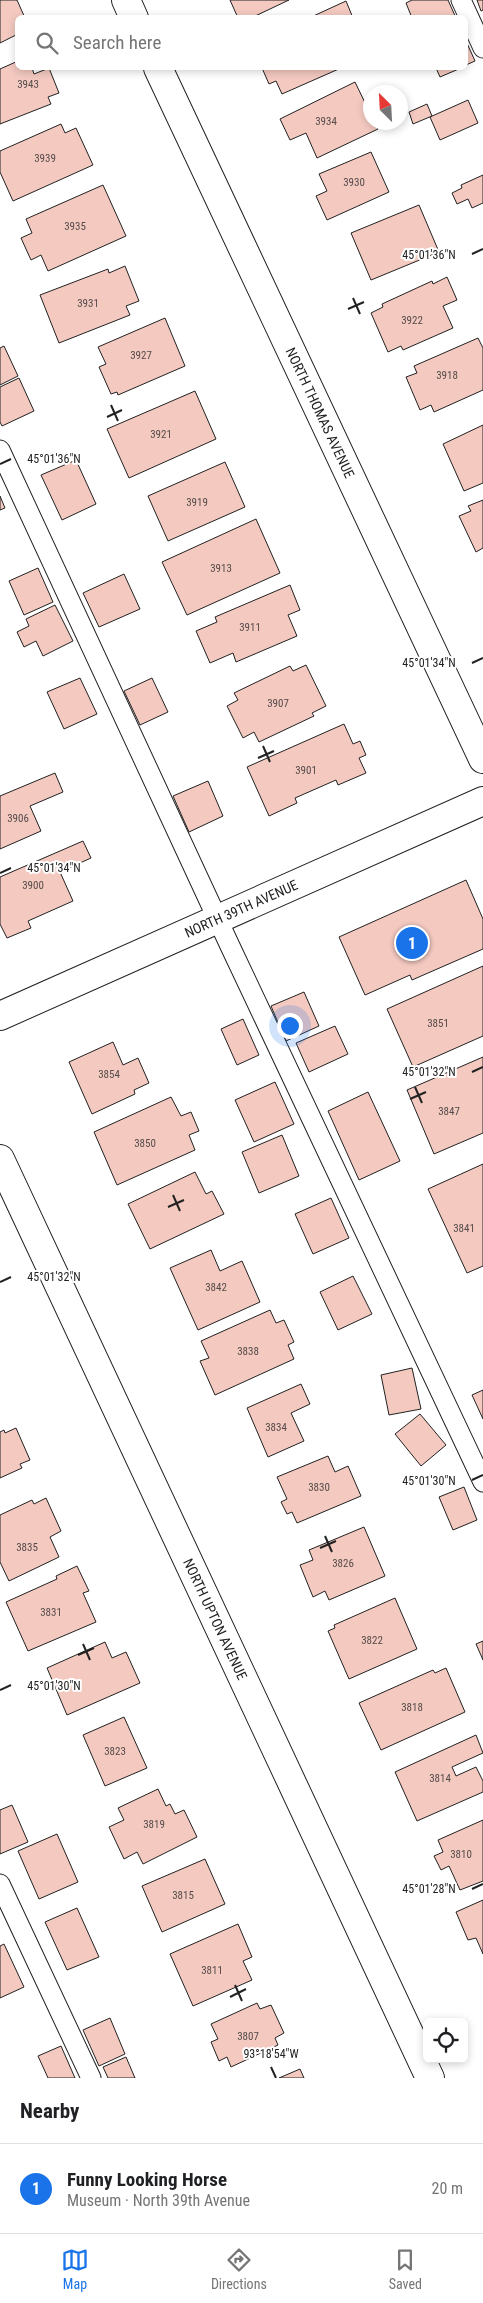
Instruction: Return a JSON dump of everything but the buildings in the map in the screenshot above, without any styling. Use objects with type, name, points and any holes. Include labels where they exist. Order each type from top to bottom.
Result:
[{"type":"street","points":[[126,0],[133,15]]},
{"type":"street","name":"NORTH THOMAS AVENUE","points":[[159,70],[483,759]]},
{"type":"street","name":"NORTH 39TH AVENUE","points":[[0,1016],[483,801]]},
{"type":"street","name":"NORTH UPTON AVENUE","points":[[0,1159],[430,2078]]},
{"type":"lane","points":[[461,0],[468,15]]},
{"type":"lane","points":[[468,15],[483,48]]},
{"type":"lane","points":[[0,450],[483,1482]]},
{"type":"lane","points":[[0,1884],[91,2078]]},
{"type":"place","name":"Funny Looking Horse","points":[[412,943]]}]
